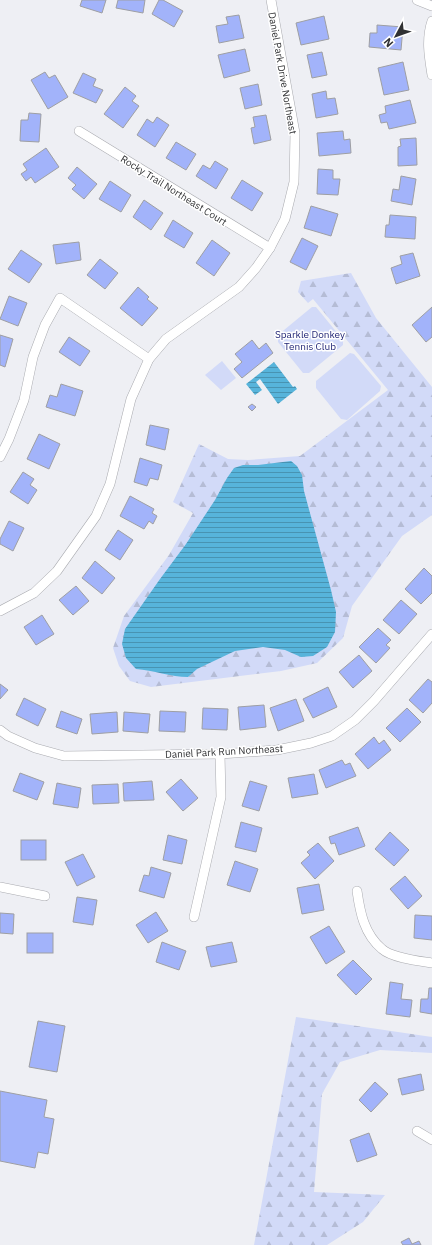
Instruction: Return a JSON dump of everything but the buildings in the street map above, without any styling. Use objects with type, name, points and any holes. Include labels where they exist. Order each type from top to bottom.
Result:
[{"type":"street","name":"Daniel Park Drive Northeast","points":[[0,611],[34,593],[57,571],[96,516],[110,484],[131,399],[149,359],[166,339],[239,287],[256,268],[270,248],[285,219],[294,182],[295,133],[271,0]]},
{"type":"street","points":[[418,0],[432,6]]},
{"type":"street","points":[[432,21],[429,32],[429,53],[432,75]]},
{"type":"street","name":"Rocky Trail Northeast Court","points":[[79,131],[270,248]]},
{"type":"street","points":[[0,457],[9,439],[24,400],[33,357],[45,325],[60,298],[149,359]]},
{"type":"street","name":"Daniel Park Run Northeast","points":[[0,730],[8,736],[35,748],[64,756],[220,754],[277,750],[311,743],[332,736],[355,720],[374,701],[432,634]]},
{"type":"street","points":[[194,917],[221,797],[220,754]]},
{"type":"street","points":[[0,887],[45,896]]},
{"type":"street","points":[[357,891],[362,918],[370,935],[382,950],[406,959],[432,963]]},
{"type":"street","points":[[417,1131],[432,1140]]},
{"type":"green space","points":[[351,273],[376,318],[432,387],[432,515],[402,536],[352,606],[343,638],[317,663],[281,671],[151,687],[130,681],[119,666],[113,648],[124,616],[169,555],[193,513],[173,502],[199,444],[228,459],[248,460],[300,456],[388,390],[313,299],[308,303],[298,292],[301,281]]},
{"type":"green space","name":"Sparkle Donkey Tennis Club","points":[[312,307],[316,307],[343,340],[343,345],[309,373],[303,373],[278,342],[278,335]]},
{"type":"green space","name":"Sparkle Donkey Tennis Club","points":[[350,353],[354,354],[381,386],[380,391],[347,420],[341,419],[316,388],[316,381]]},
{"type":"green space","points":[[222,361],[236,378],[221,390],[205,375]]},
{"type":"green space","points":[[296,1017],[432,1037],[432,1053],[380,1050],[340,1062],[322,1094],[314,1192],[385,1195],[363,1222],[327,1245],[254,1245]]},
{"type":"water","points":[[274,362],[293,387],[295,386],[297,389],[278,404],[260,379],[256,382],[262,390],[255,395],[246,384]]},
{"type":"water","points":[[291,461],[297,466],[302,475],[304,491],[336,612],[335,632],[327,647],[313,656],[301,657],[285,650],[263,647],[235,651],[197,669],[188,677],[136,669],[126,658],[122,644],[125,629],[186,544],[234,468],[243,465],[258,465]]}]
